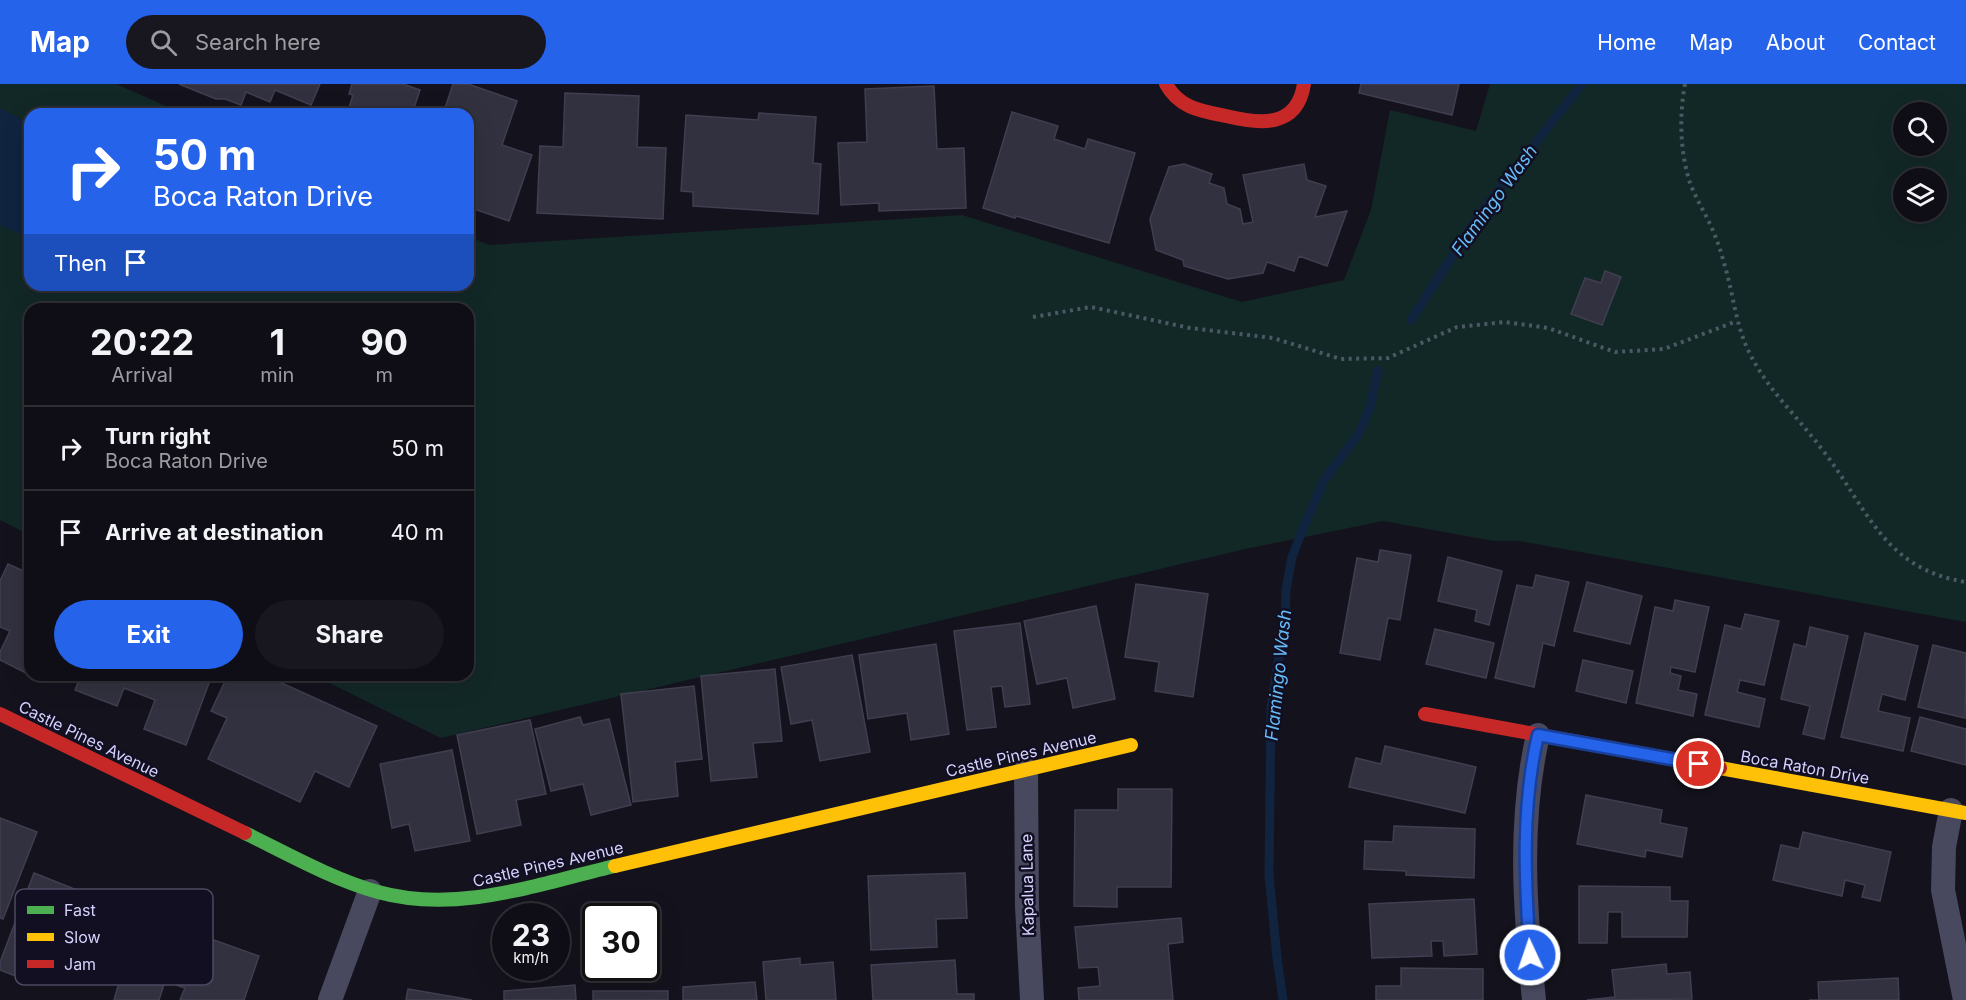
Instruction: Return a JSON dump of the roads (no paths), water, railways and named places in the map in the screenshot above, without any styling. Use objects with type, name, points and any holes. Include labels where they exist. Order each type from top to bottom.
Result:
[{"type":"street","points":[[1166,84],[1182,104],[1249,122],[1263,123],[1277,120],[1289,113],[1298,103],[1304,84]]},
{"type":"street","name":"Castle Pines Avenue","points":[[0,714],[345,881],[370,891],[424,901],[480,898],[1131,745]]},
{"type":"street","name":"Boca Raton Drive","points":[[1425,714],[1959,812]]},
{"type":"street","points":[[1534,1000],[1526,892],[1525,827],[1529,778],[1538,735]]},
{"type":"street","name":"Kapalua Lane","points":[[1026,770],[1027,906],[1032,1000]]},
{"type":"street","points":[[1959,812],[1944,847],[1943,890],[1965,1000]]},
{"type":"street","points":[[330,1000],[370,891]]},
{"type":"water","points":[[0,108],[24,121],[24,235],[0,225]]},
{"type":"waterway","name":"Flamingo Wash","points":[[1411,320],[1481,212],[1582,84]]},
{"type":"waterway","name":"Flamingo Wash","points":[[1283,1000],[1269,875],[1271,707],[1285,619],[1286,590],[1292,557],[1304,526],[1324,480],[1358,435],[1370,407],[1378,370]]}]
